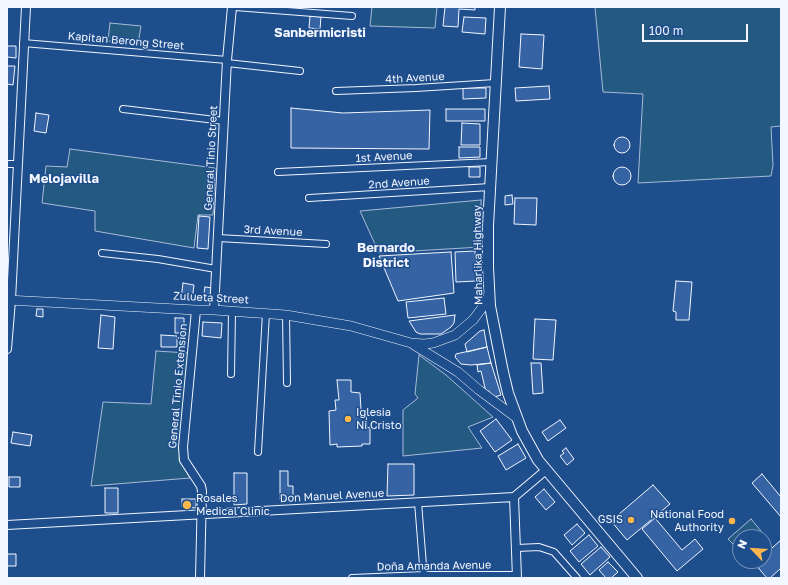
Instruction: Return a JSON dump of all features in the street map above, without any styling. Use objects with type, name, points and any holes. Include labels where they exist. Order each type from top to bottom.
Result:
[{"type":"main road","name":"Maharlika Highway","points":[[500,7],[488,226],[489,295],[508,393],[528,445],[546,470],[637,578]]},
{"type":"main road","name":"Zulueta Street","points":[[9,300],[286,315],[351,326],[411,343],[424,344],[433,343],[455,335],[473,320],[489,295]]},
{"type":"main road","name":"Zulueta Street","points":[[411,343],[458,372],[490,399],[518,419]]},
{"type":"street","points":[[7,349],[26,7]]},
{"type":"street","name":"General Tinio Street","points":[[214,310],[227,62],[232,7]]},
{"type":"street","points":[[236,7],[352,16]]},
{"type":"street","name":"Kapitan Berong Street","points":[[23,43],[227,62],[300,71]]},
{"type":"street","name":"4th Avenue","points":[[336,91],[495,83]]},
{"type":"street","points":[[123,109],[224,121]]},
{"type":"street","name":"1st Avenue","points":[[278,172],[491,162]]},
{"type":"street","points":[[7,164],[17,164]]},
{"type":"street","name":"2nd Avenue","points":[[309,198],[490,187]]},
{"type":"street","name":"3rd Avenue","points":[[218,238],[326,244]]},
{"type":"street","points":[[102,253],[158,259],[216,269]]},
{"type":"street","name":"General Tinio Extension","points":[[196,310],[183,447],[184,460],[201,486],[200,578]]},
{"type":"street","points":[[231,374],[232,311]]},
{"type":"street","points":[[258,452],[266,313]]},
{"type":"street","points":[[286,315],[287,383]]},
{"type":"street","points":[[517,577],[514,497],[546,470]]},
{"type":"street","name":"Don Manuel Avenue","points":[[7,525],[514,497]]},
{"type":"street","points":[[418,502],[424,577]]},
{"type":"street","points":[[517,548],[539,547],[554,552],[577,578]]},
{"type":"street","name":"Doña Amanda Avenue","points":[[352,578],[517,577]]},
{"type":"shaded area","points":[[372,7],[437,7],[435,28],[370,26]]},
{"type":"shaded area","points":[[595,7],[781,7],[781,126],[771,127],[773,165],[771,176],[638,183],[643,94],[603,92]]},
{"type":"shaded area","points":[[110,23],[141,26],[138,44],[108,41]]},
{"type":"shaded area","points":[[70,149],[215,168],[213,215],[198,215],[194,248],[95,231],[95,211],[42,203],[46,166],[67,167]]},
{"type":"shaded area","points":[[481,200],[481,247],[379,253],[360,211]]},
{"type":"shaded area","points":[[156,351],[188,353],[179,460],[190,478],[91,486],[103,402],[151,404]]},
{"type":"shaded area","points":[[419,355],[446,375],[493,417],[468,427],[482,448],[403,456],[403,410],[418,398],[415,394]]},
{"type":"shaded area","points":[[751,519],[759,529],[740,529]]},
{"type":"shaded area","points":[[732,536],[732,543],[728,539]]},
{"type":"building","points":[[445,7],[475,7],[475,10],[459,9],[458,27],[443,26]]},
{"type":"building","points":[[310,16],[321,17],[320,29],[309,28]]},
{"type":"building","points":[[464,17],[486,18],[485,34],[462,32]]},
{"type":"building","points":[[521,34],[544,35],[542,69],[519,67]]},
{"type":"building","points":[[7,46],[16,46],[16,58],[7,57]]},
{"type":"building","points":[[7,66],[15,66],[13,85],[7,84]]},
{"type":"building","points":[[549,86],[550,99],[516,101],[515,88]]},
{"type":"building","points":[[463,88],[486,88],[486,98],[463,99]]},
{"type":"building","points":[[291,108],[343,113],[430,110],[429,149],[291,148]]},
{"type":"building","points":[[446,109],[485,109],[485,121],[446,121]]},
{"type":"building","points":[[36,113],[49,115],[46,133],[34,131]]},
{"type":"building","points":[[462,123],[480,124],[480,145],[461,145]]},
{"type":"building","points":[[619,137],[625,137],[630,142],[628,151],[625,153],[619,153],[614,148],[614,142]]},
{"type":"building","points":[[459,147],[480,147],[480,157],[459,158]]},
{"type":"building","points":[[469,167],[480,167],[480,177],[469,177]]},
{"type":"building","points":[[622,167],[628,170],[631,176],[628,182],[622,185],[616,182],[613,176],[616,170]]},
{"type":"building","points":[[512,195],[513,204],[505,205],[505,196]]},
{"type":"building","points":[[515,198],[537,198],[536,225],[514,224]]},
{"type":"building","points":[[199,216],[210,217],[208,249],[197,248]]},
{"type":"building","points":[[475,251],[476,281],[456,282],[455,252]]},
{"type":"building","points":[[451,252],[454,293],[398,301],[379,256]]},
{"type":"building","points":[[676,281],[692,282],[689,320],[676,320],[676,312],[673,311]]},
{"type":"building","points":[[183,283],[194,285],[192,300],[181,299]]},
{"type":"building","points":[[205,287],[213,288],[212,299],[203,299]]},
{"type":"building","points":[[444,298],[446,314],[408,318],[406,302]]},
{"type":"building","points":[[37,309],[43,309],[43,317],[36,316]]},
{"type":"building","points":[[101,315],[115,317],[113,349],[98,348]]},
{"type":"building","points":[[455,315],[454,323],[441,334],[420,334],[416,332],[409,321]]},
{"type":"building","points":[[175,318],[184,318],[184,333],[175,333]]},
{"type":"building","points":[[535,319],[556,320],[553,360],[533,359]]},
{"type":"building","points":[[203,322],[222,323],[221,338],[202,336]]},
{"type":"building","points":[[484,330],[487,347],[467,352],[465,344],[480,331]]},
{"type":"building","points":[[161,335],[177,336],[177,347],[161,347]]},
{"type":"building","points":[[487,347],[491,363],[471,365],[461,364],[455,357],[456,354]]},
{"type":"building","points":[[491,363],[501,395],[491,398],[489,391],[486,392],[481,371],[478,372],[477,365]]},
{"type":"building","points":[[531,363],[541,363],[543,393],[533,394]]},
{"type":"building","name":"Iglesia Ni Cristo","points":[[337,380],[351,380],[351,392],[360,393],[361,410],[366,410],[367,428],[370,427],[370,444],[362,444],[362,446],[337,447],[337,444],[330,445],[329,411],[336,410],[335,400],[339,400]]},
{"type":"building","points":[[496,419],[512,440],[495,452],[480,431]]},
{"type":"building","points":[[560,420],[566,428],[548,441],[542,432]]},
{"type":"building","points":[[13,432],[32,435],[30,446],[11,443]]},
{"type":"building","points":[[518,444],[526,458],[506,470],[498,456]]},
{"type":"building","points":[[566,448],[574,459],[567,465],[560,456],[564,453],[562,451]]},
{"type":"building","points":[[388,464],[414,464],[414,495],[387,496]]},
{"type":"building","points":[[280,471],[288,471],[288,486],[293,486],[293,500],[280,500]]},
{"type":"building","points":[[234,473],[247,473],[247,504],[234,505]]},
{"type":"building","points":[[762,474],[781,497],[781,517],[752,483]]},
{"type":"building","points":[[9,477],[20,477],[20,487],[9,487]]},
{"type":"building","points":[[653,485],[670,504],[627,540],[611,521]]},
{"type":"building","points":[[105,488],[118,488],[118,513],[105,513]]},
{"type":"building","points":[[544,489],[555,502],[546,510],[535,497]]},
{"type":"building","points":[[182,499],[196,499],[196,508],[182,507]]},
{"type":"building","points":[[655,518],[682,550],[695,539],[703,549],[677,571],[642,529]]},
{"type":"building","points":[[577,524],[585,533],[572,545],[564,535]]},
{"type":"building","points":[[589,535],[598,546],[579,562],[570,551]]},
{"type":"building","points":[[781,540],[781,568],[770,578],[767,578],[759,569],[772,569],[772,548]]},
{"type":"building","points":[[601,547],[610,557],[590,575],[581,564]]},
{"type":"building","points":[[7,554],[16,554],[16,566],[7,566]]},
{"type":"building","points":[[608,562],[618,572],[611,578],[606,578],[599,570]]},
{"type":"place","name":"Iglesia Ni Cristo","points":[[348,419]]},
{"type":"place","name":"Rosales Medical Clinic","points":[[187,505]]},
{"type":"place","name":"GSIS","points":[[631,520]]},
{"type":"place","name":"National Food Authority","points":[[732,521]]},
{"type":"district","name":"Sanbermicristi","points":[[320,33]]},
{"type":"district","name":"Melojavilla","points":[[64,179]]},
{"type":"district","name":"Bernardo District","points":[[386,256]]}]
